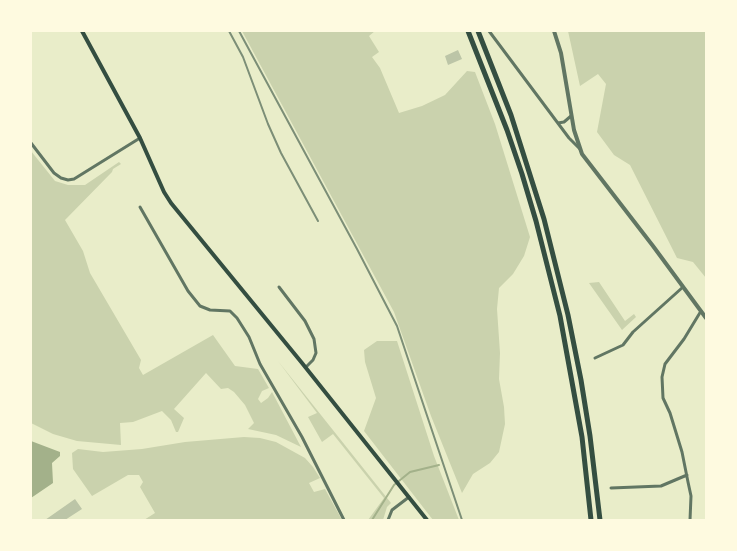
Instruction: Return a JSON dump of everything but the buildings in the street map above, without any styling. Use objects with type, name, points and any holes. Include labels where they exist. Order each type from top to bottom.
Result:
[{"type":"highway","points":[[468,31],[507,130],[536,221],[560,316],[582,437],[591,520]]},
{"type":"highway","points":[[478,31],[516,130],[544,218],[568,315],[581,380],[600,520]]},
{"type":"main road","points":[[82,31],[140,138],[164,192],[171,203],[306,367],[427,520]]},
{"type":"street","points":[[488,31],[557,123],[580,149]]},
{"type":"street","points":[[554,31],[561,53],[570,116],[580,149],[586,160],[684,286],[706,318]]},
{"type":"street","points":[[557,123],[564,122],[570,116]]},
{"type":"street","points":[[31,143],[54,173],[68,180],[140,138]]},
{"type":"street","points":[[140,207],[188,291],[200,306],[210,310],[230,311],[237,318],[260,364],[302,436],[344,520]]},
{"type":"street","points":[[280,286],[314,339],[316,352],[313,360],[306,367]]},
{"type":"street","points":[[595,358],[623,345],[633,332],[684,286]]},
{"type":"street","points":[[690,520],[691,496],[687,475],[674,428],[663,398],[662,377],[665,364],[684,340],[701,311]]},
{"type":"street","points":[[610,488],[661,486],[687,475]]},
{"type":"street","points":[[388,520],[392,510],[409,497]]},
{"type":"shaded area","points":[[242,31],[375,31],[369,36],[379,52],[372,57],[380,68],[399,113],[422,106],[445,95],[467,71],[475,72],[495,124],[530,237],[524,256],[513,274],[499,288],[497,309],[500,353],[499,379],[505,424],[499,452],[490,463],[473,474],[462,493],[431,416],[394,312]]},
{"type":"shaded area","points":[[568,31],[706,31],[706,278],[693,262],[677,258],[630,165],[614,155],[597,132],[606,84],[598,74],[580,86]]},
{"type":"shaded area","points":[[31,151],[55,181],[68,185],[85,185],[119,162],[121,164],[113,169],[65,220],[83,251],[90,273],[141,360],[139,368],[143,375],[213,335],[235,366],[258,369],[269,388],[262,391],[258,399],[261,403],[272,392],[301,447],[276,435],[248,429],[254,423],[245,405],[234,392],[228,388],[221,389],[206,373],[174,409],[184,418],[178,432],[176,432],[171,420],[162,411],[133,422],[120,423],[121,445],[77,441],[53,434],[31,423]]},
{"type":"shaded area","points":[[599,282],[625,321],[634,314],[636,317],[622,330],[589,283]]},
{"type":"shaded area","points":[[377,341],[397,341],[434,456],[459,520],[433,520],[364,431],[376,398],[365,362],[364,350]]},
{"type":"shaded area","points":[[278,361],[391,503],[387,507],[383,520],[368,520],[384,498],[333,434],[322,442],[308,417],[317,413]]},
{"type":"shaded area","points":[[244,437],[276,442],[305,458],[320,478],[309,483],[314,492],[325,489],[342,520],[144,520],[155,513],[140,487],[143,482],[139,475],[128,475],[92,496],[73,469],[72,453],[78,449],[103,452]]},
{"type":"shaded area","points":[[31,441],[60,452],[60,456],[52,463],[53,483],[31,498]]},
{"type":"waterway","points":[[372,520],[394,485],[410,472],[439,465]]},
{"type":"railway","points":[[229,31],[243,57],[281,153],[318,221]]},
{"type":"railway","points":[[239,31],[397,326],[462,520]]}]
